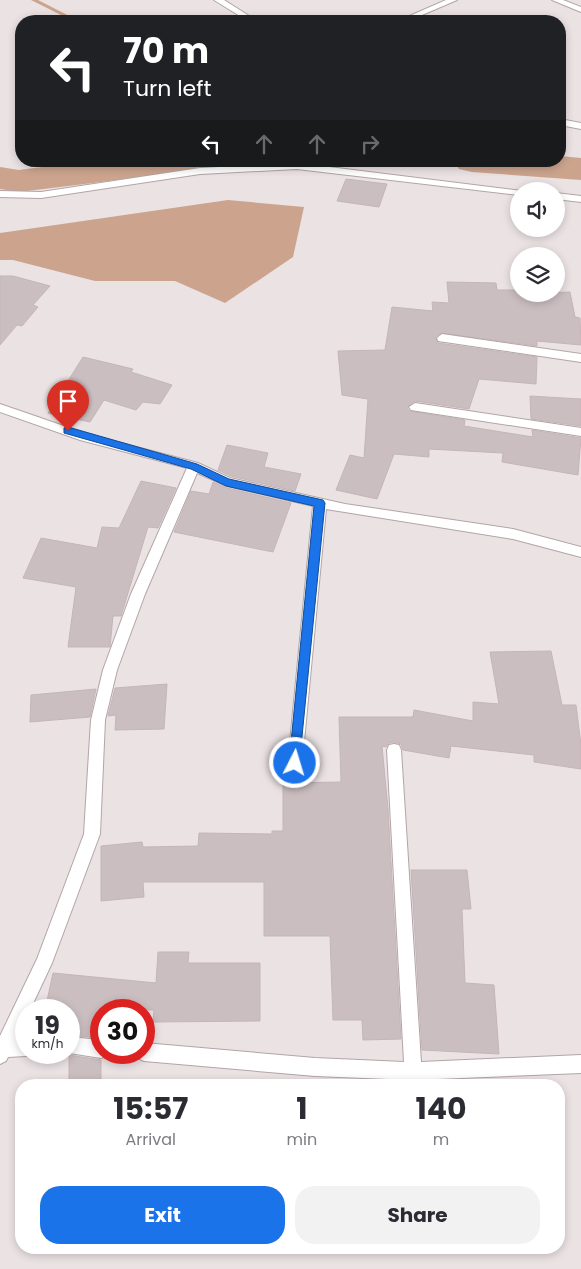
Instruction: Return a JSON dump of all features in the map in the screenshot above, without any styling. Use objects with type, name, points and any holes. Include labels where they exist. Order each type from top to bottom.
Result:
[{"type":"street","points":[[218,0],[243,15]]},
{"type":"street","points":[[416,15],[452,0]]},
{"type":"street","points":[[556,0],[581,10]]},
{"type":"street","points":[[566,123],[581,126]]},
{"type":"street","points":[[0,194],[42,195],[200,171],[278,167]]},
{"type":"street","points":[[306,167],[510,191]]},
{"type":"street","points":[[565,197],[581,199]]},
{"type":"street","points":[[442,338],[581,358]]},
{"type":"street","points":[[415,407],[581,432]]},
{"type":"street","points":[[0,408],[84,436],[194,466],[226,482],[320,503],[513,534],[581,552]]},
{"type":"street","points":[[2,1052],[44,963],[92,834],[98,720],[110,670],[138,594],[194,466]]},
{"type":"street","points":[[295,763],[320,503]]},
{"type":"street","points":[[394,750],[413,1071]]},
{"type":"street","points":[[2,1052],[15,1049]]},
{"type":"street","points":[[155,1053],[315,1067],[413,1071],[581,1064]]},
{"type":"shaded area","points":[[228,200],[304,207],[293,257],[225,303],[175,281],[95,281],[13,260],[0,260],[0,233]]},
{"type":"building","points":[[346,179],[387,184],[379,207],[337,201]]},
{"type":"building","points":[[0,276],[13,276],[50,286],[33,305],[38,307],[22,326],[17,325],[0,345]]},
{"type":"building","points":[[447,282],[496,283],[497,290],[510,290],[510,302],[565,302],[565,292],[570,292],[575,317],[580,318],[581,345],[537,341],[537,346],[441,333],[435,337],[438,343],[537,357],[536,384],[479,379],[469,409],[415,401],[407,407],[409,411],[465,420],[464,426],[533,437],[532,430],[581,438],[578,475],[502,462],[503,453],[429,449],[429,457],[394,454],[377,499],[336,490],[350,455],[364,458],[368,399],[342,395],[338,351],[385,350],[392,307],[433,311],[432,302],[449,303]]},
{"type":"building","points":[[83,357],[133,369],[131,372],[172,385],[160,404],[143,402],[136,410],[104,400],[90,422],[48,413]]},
{"type":"building","points":[[530,396],[581,399],[581,426],[531,419]]},
{"type":"building","points":[[227,445],[268,453],[264,467],[301,474],[295,491],[231,476],[218,470]]},
{"type":"building","points":[[141,481],[176,488],[158,528],[148,527],[121,616],[113,616],[110,647],[68,647],[76,587],[23,578],[41,538],[97,548],[102,527],[119,528]]},
{"type":"building","points":[[213,482],[227,488],[291,503],[273,552],[174,532],[191,491],[209,494]]},
{"type":"building","points":[[551,651],[562,705],[576,705],[581,745],[581,769],[534,762],[534,755],[451,746],[449,758],[403,750],[401,744],[394,742],[389,743],[386,747],[382,746],[388,809],[401,1039],[363,1040],[362,1020],[333,1020],[330,936],[264,936],[264,882],[143,882],[144,897],[101,901],[101,846],[142,842],[143,847],[198,846],[199,833],[272,834],[272,831],[283,831],[283,783],[341,782],[339,717],[413,717],[414,710],[473,721],[473,702],[499,704],[490,652]]},
{"type":"building","points":[[167,684],[164,729],[115,730],[116,715],[108,716],[115,688]]},
{"type":"building","points":[[96,689],[90,717],[30,722],[31,695]]},
{"type":"building","points":[[411,870],[467,870],[471,909],[462,909],[465,983],[494,985],[499,1054],[422,1050]]},
{"type":"building","points":[[158,952],[189,952],[188,963],[260,963],[260,1021],[155,1022],[155,999],[90,999],[90,1037],[80,1036],[80,999],[47,999],[53,973],[156,983]]},
{"type":"building","points":[[80,1057],[90,1058],[90,1064],[101,1064],[101,1079],[69,1079],[69,1064],[80,1064]]},
{"type":"waterway","points":[[34,0],[64,15]]},
{"type":"waterway","points":[[0,178],[19,181],[134,167]]},
{"type":"waterway","points":[[554,167],[581,169]]},
{"type":"route","points":[[68,431],[194,466],[226,482],[320,503],[295,763]]}]
